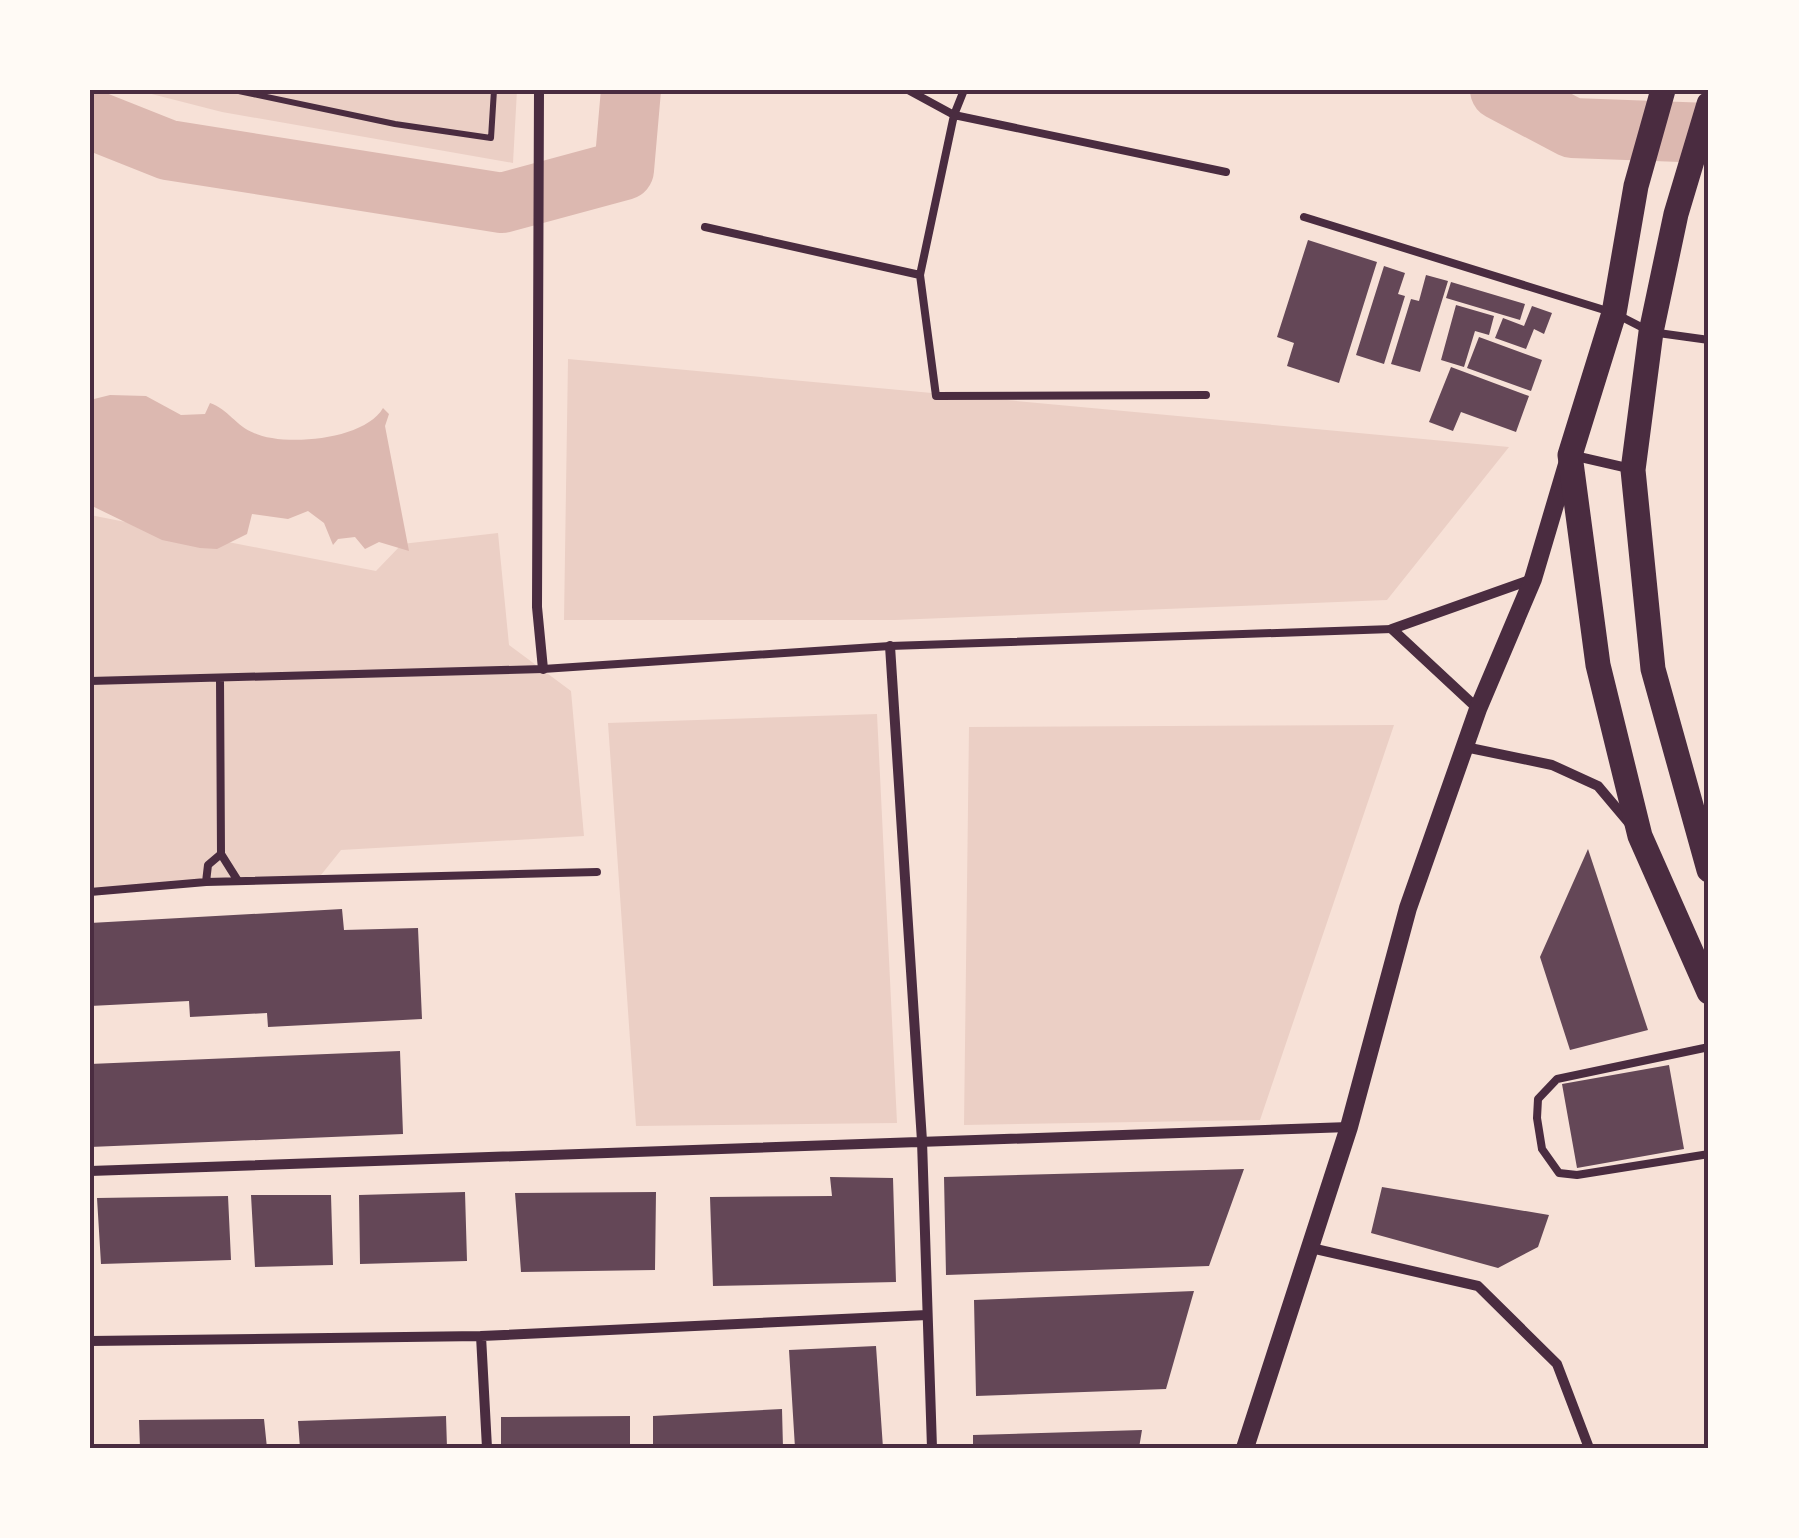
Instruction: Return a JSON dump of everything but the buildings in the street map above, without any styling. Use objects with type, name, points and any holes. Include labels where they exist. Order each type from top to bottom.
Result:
[{"type":"main road","points":[[1663,90],[1636,186],[1614,313],[1570,455],[1598,665],[1640,836],[1709,992]]},
{"type":"main road","points":[[1709,104],[1683,192],[1651,332],[1633,470],[1654,669],[1709,870]]},
{"type":"street","points":[[539,90],[537,606],[543,668]]},
{"type":"street","points":[[1246,1448],[1348,1126],[1408,908],[1478,710],[1533,580],[1570,455],[1633,470]]},
{"type":"street","points":[[1478,710],[1392,629],[1533,580]]},
{"type":"street","points":[[890,646],[922,1141],[932,1448]]},
{"type":"street","points":[[1465,746],[1552,765],[1598,786],[1640,836]]},
{"type":"street","points":[[90,1172],[1348,1126]]},
{"type":"street","points":[[1311,1248],[1478,1286],[1557,1364],[1589,1448]]},
{"type":"street","points":[[90,1340],[480,1336],[927,1315]]},
{"type":"street","points":[[480,1336],[488,1448]]},
{"type":"lane","points":[[908,90],[954,116],[1226,172]]},
{"type":"lane","points":[[964,90],[954,116],[920,275],[936,396],[1206,395]]},
{"type":"lane","points":[[1304,217],[1614,313],[1651,332],[1709,340]]},
{"type":"lane","points":[[705,227],[920,275]]},
{"type":"lane","points":[[90,681],[543,668],[890,646],[1392,629]]},
{"type":"lane","points":[[220,678],[221,854],[236,872],[238,881]]},
{"type":"lane","points":[[206,882],[208,865],[221,854]]},
{"type":"lane","points":[[90,892],[206,882],[596,872]]},
{"type":"lane","points":[[1709,1047],[1557,1079],[1538,1099],[1537,1118],[1542,1149],[1559,1172],[1577,1175],[1709,1154]]},
{"type":"path","points":[[234,90],[395,124],[491,138],[494,90]]},
{"type":"shaded area","points":[[136,90],[517,90],[513,163],[222,112]]},
{"type":"shaded area","points":[[568,359],[1509,447],[1387,600],[895,620],[564,620]]},
{"type":"shaded area","points":[[110,395],[146,396],[181,415],[205,414],[210,403],[248,430],[284,440],[342,434],[374,419],[383,408],[389,414],[385,426],[409,551],[379,542],[365,549],[355,537],[338,539],[333,545],[324,523],[308,511],[288,519],[252,514],[247,534],[217,549],[200,548],[162,540],[90,505],[90,400]]},
{"type":"shaded area","points":[[90,515],[376,571],[402,544],[498,533],[509,645],[571,691],[584,836],[341,850],[317,880],[206,882],[90,896]]},
{"type":"shaded area","points":[[877,714],[897,1123],[636,1126],[608,723]]},
{"type":"shaded area","points":[[1394,725],[1260,1120],[964,1125],[969,727]]},
{"type":"waterway","points":[[90,119],[168,150],[502,203],[624,170],[631,90]]},
{"type":"waterway","points":[[1500,90],[1572,128],[1709,133]]}]
